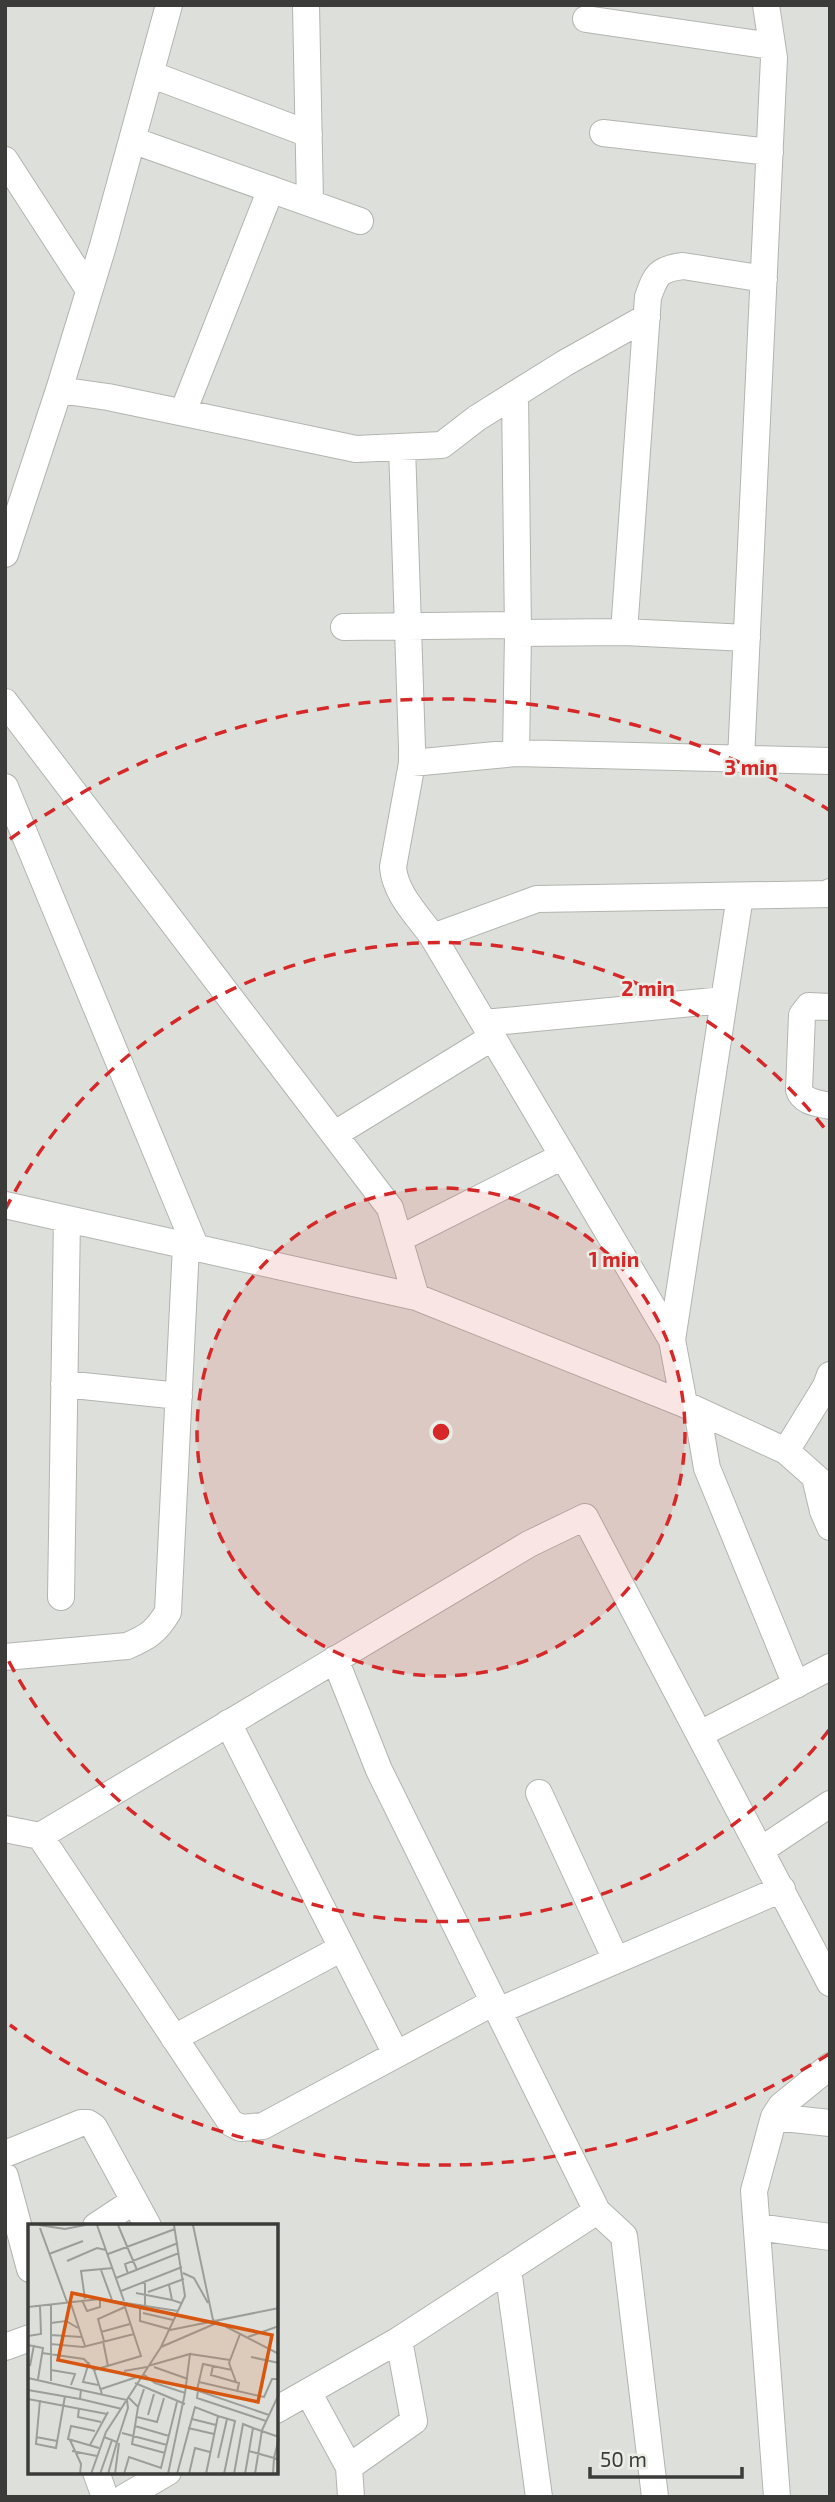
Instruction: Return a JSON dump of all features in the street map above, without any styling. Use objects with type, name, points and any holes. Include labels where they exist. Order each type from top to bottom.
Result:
[{"type":"street","points":[[5,554],[89,290],[169,5]]},
{"type":"street","points":[[306,5],[310,203]]},
{"type":"street","points":[[741,759],[774,58],[766,5]]},
{"type":"street","points":[[586,19],[772,46]]},
{"type":"street","points":[[150,74],[309,134]]},
{"type":"street","points":[[603,134],[770,152]]},
{"type":"street","points":[[132,140],[360,221]]},
{"type":"street","points":[[5,160],[89,290]]},
{"type":"street","points":[[183,412],[271,189]]},
{"type":"street","points":[[624,632],[648,297],[657,275],[670,268],[683,266],[764,279]]},
{"type":"street","points":[[59,390],[183,412],[356,449],[442,445],[515,394],[647,317]]},
{"type":"street","points":[[515,394],[518,629],[516,753]]},
{"type":"street","points":[[402,447],[412,762],[393,867],[394,878],[433,937],[672,1340],[707,1468],[796,1685]]},
{"type":"street","points":[[344,628],[408,625],[747,638]]},
{"type":"street","points":[[5,702],[390,1208],[416,1297]]},
{"type":"street","points":[[412,762],[516,753],[830,761]]},
{"type":"street","points":[[5,787],[191,1247],[179,1396],[167,1612],[159,1628],[145,1639],[127,1646],[5,1657]]},
{"type":"street","points":[[433,937],[537,900],[830,892]]},
{"type":"street","points":[[672,1340],[740,896]]},
{"type":"street","points":[[335,1134],[488,1030],[724,1000]]},
{"type":"street","points":[[830,1007],[808,1006],[802,1014],[799,1090],[806,1100],[830,1106]]},
{"type":"street","points":[[399,1239],[563,1156]]},
{"type":"street","points":[[5,1205],[416,1297],[691,1407],[786,1451],[822,1483],[823,1511],[830,1527]]},
{"type":"street","points":[[61,1597],[67,1219]]},
{"type":"street","points":[[786,1451],[830,1375]]},
{"type":"street","points":[[64,1384],[179,1396]]},
{"type":"street","points":[[5,1829],[40,1836],[529,1544],[584,1517],[830,1983]]},
{"type":"street","points":[[335,1659],[379,1770],[597,2211],[624,2236],[655,2497]]},
{"type":"street","points":[[700,1734],[830,1667]]},
{"type":"street","points":[[228,1723],[396,2054]]},
{"type":"street","points":[[539,1793],[616,1960]]},
{"type":"street","points":[[761,1850],[830,1804]]},
{"type":"street","points":[[40,1836],[231,2123],[241,2128],[263,2126],[396,2054],[496,2006],[616,1960],[782,1889]]},
{"type":"street","points":[[174,2038],[342,1948]]},
{"type":"street","points":[[777,2497],[754,2191],[774,2117],[781,2106],[830,2066]]},
{"type":"street","points":[[774,2117],[830,2123]]},
{"type":"street","points":[[5,2154],[81,2123],[88,2123],[94,2127],[147,2224]]},
{"type":"street","points":[[5,2176],[28,2260]]},
{"type":"street","points":[[98,2224],[134,2201]]},
{"type":"street","points":[[278,2409],[399,2340],[597,2211]]},
{"type":"street","points":[[758,2227],[830,2237]]},
{"type":"street","points":[[508,2269],[539,2497]]},
{"type":"street","points":[[5,2347],[28,2339]]},
{"type":"street","points":[[349,2467],[414,2421],[399,2340]]},
{"type":"street","points":[[308,2392],[349,2467],[351,2497]]},
{"type":"street","points":[[97,2474],[105,2497]]},
{"type":"street","points":[[125,2497],[165,2474]]}]
